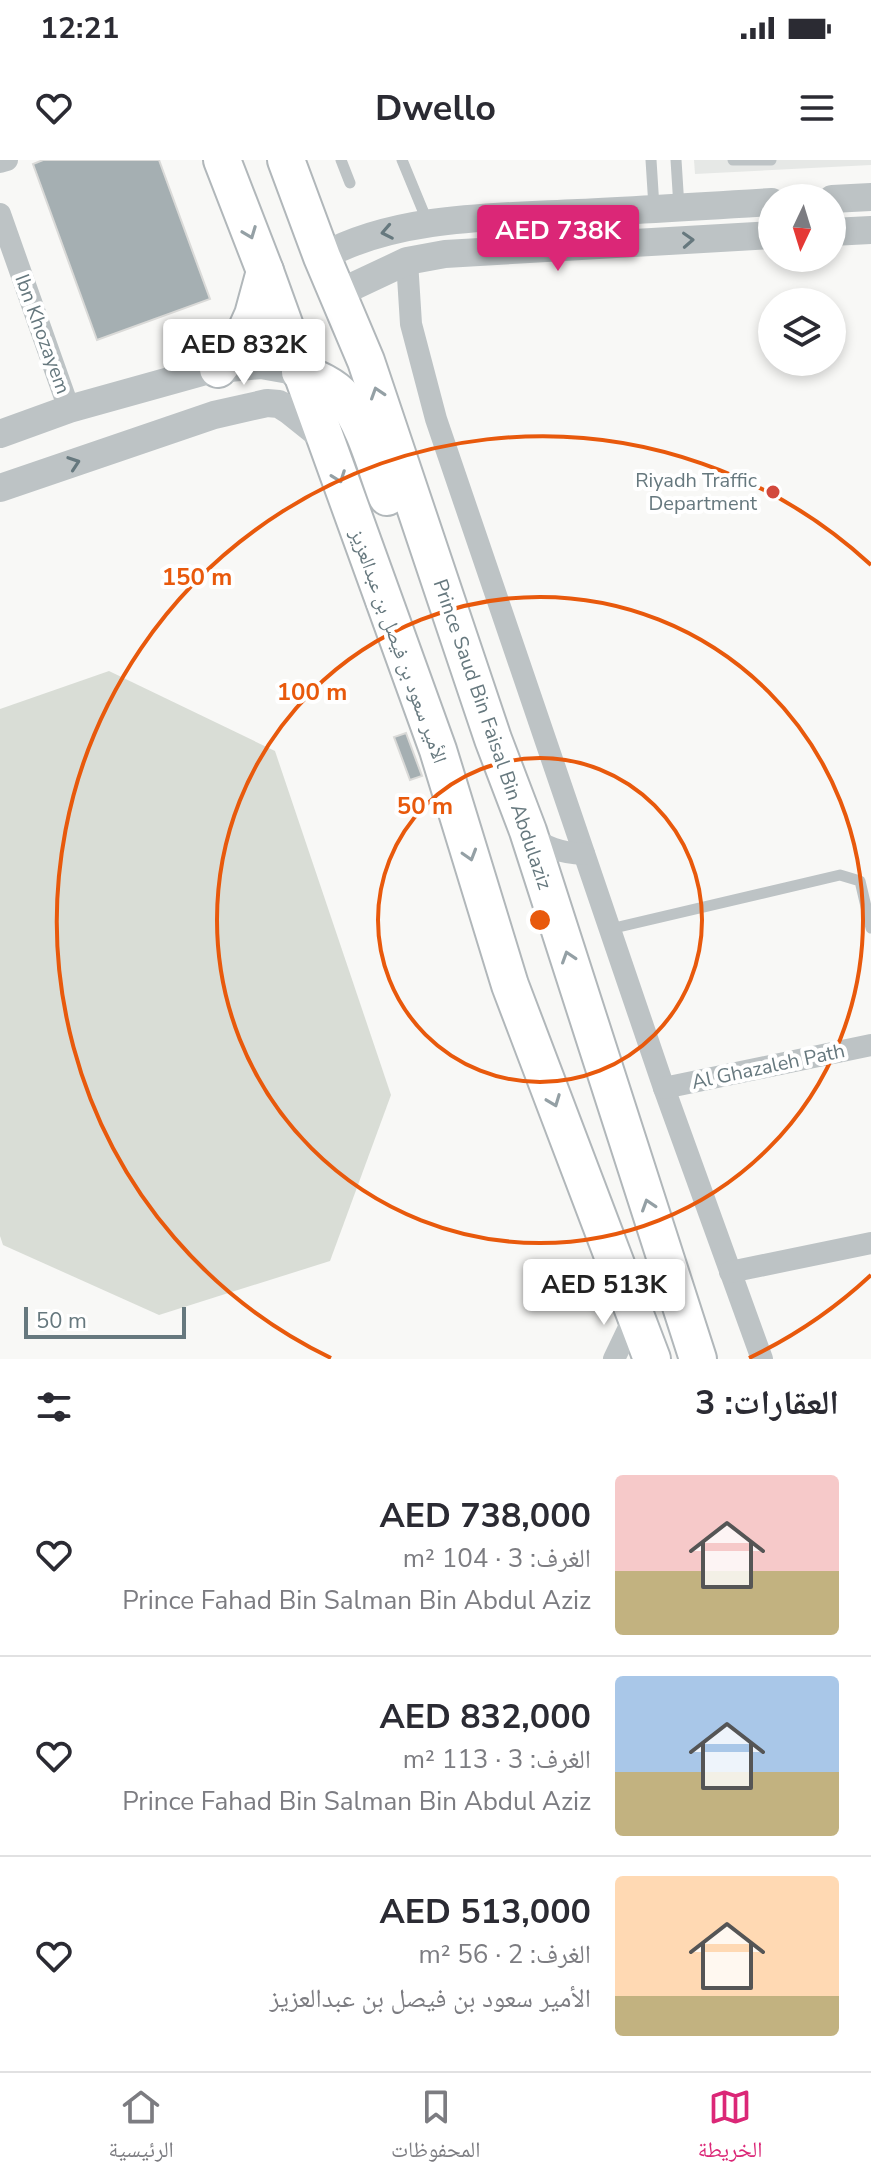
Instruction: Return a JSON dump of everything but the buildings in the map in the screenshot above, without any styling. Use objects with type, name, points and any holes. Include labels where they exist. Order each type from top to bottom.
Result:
[{"type":"main road","name":"الأمير سعود بن فيصل بن عبدالعزيز","points":[[222,160],[438,750],[510,985],[651,1358]]},
{"type":"main road","name":"Prince Saud Bin Faisal Bin Abdulaziz","points":[[286,160],[322,257],[366,361],[493,739],[528,831],[698,1355]]},
{"type":"main road","points":[[213,369],[244,335],[265,271]]},
{"type":"main road","points":[[300,372],[323,382],[343,396],[355,417],[453,678],[493,739]]},
{"type":"street","points":[[0,162],[7,160]]},
{"type":"street","points":[[846,198],[871,197]]},
{"type":"street","points":[[322,257],[345,244],[371,235],[428,224],[758,203]]},
{"type":"street","name":"Ibn Khozayem","points":[[0,214],[69,409]]},
{"type":"street","points":[[846,231],[871,230]]},
{"type":"street","points":[[339,293],[407,261],[445,254],[758,236]]},
{"type":"street","points":[[407,261],[411,324],[436,419],[664,1088],[762,1359]]},
{"type":"street","points":[[0,434],[69,409],[213,369],[261,365],[300,372]]},
{"type":"street","points":[[213,369],[218,385],[214,415]]},
{"type":"street","points":[[0,488],[214,415],[267,403],[279,404],[325,439]]},
{"type":"street","points":[[528,831],[538,842],[556,850],[584,854]]},
{"type":"street","name":"Al Ghazaleh Path","points":[[664,1088],[871,1045]]},
{"type":"street","points":[[730,1272],[871,1243]]},
{"type":"street","points":[[614,1359],[635,1315]]},
{"type":"lane","points":[[341,160],[350,183]]},
{"type":"lane","points":[[402,160],[428,224]]},
{"type":"lane","points":[[651,160],[666,208]]},
{"type":"lane","points":[[666,208],[676,160]]},
{"type":"lane","points":[[733,160],[771,160]]},
{"type":"lane","points":[[610,929],[840,875],[860,881],[871,928]]},
{"type":"shaded area","points":[[694,160],[871,160],[871,165],[695,174]]},
{"type":"shaded area","points":[[109,671],[275,751],[391,1095],[330,1261],[159,1315],[3,1245],[0,1236],[0,709]]},
{"type":"place","name":"Riyadh Traffic Department","points":[[773,492]]}]
